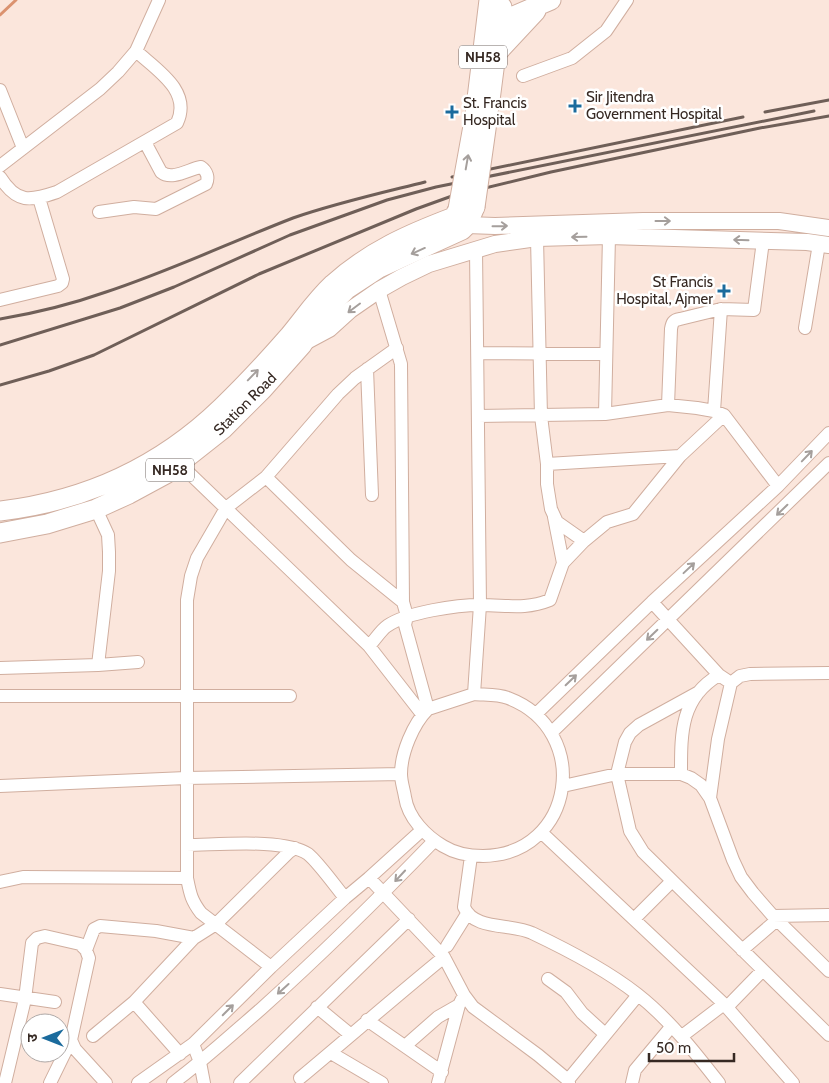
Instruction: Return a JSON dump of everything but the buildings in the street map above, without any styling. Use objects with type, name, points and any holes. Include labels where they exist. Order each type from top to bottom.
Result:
[{"type":"highway","points":[[495,12],[522,0]]},
{"type":"highway","points":[[495,12],[546,2]]},
{"type":"highway","points":[[497,53],[546,2]]},
{"type":"highway","name":"NH58","points":[[460,216],[497,53],[495,12]]},
{"type":"highway","name":"NH58","points":[[482,115],[495,12]]},
{"type":"highway","name":"Station Road","points":[[0,532],[47,524],[96,509],[166,474],[223,429],[241,399],[296,339],[310,308],[333,284],[365,259],[394,241],[460,216]]},
{"type":"highway","points":[[0,526],[68,511],[96,502],[130,487],[161,467],[225,415],[241,399]]},
{"type":"highway","name":"Station Road","points":[[0,511],[54,502],[87,492],[113,481],[156,458],[188,436],[220,408],[241,399]]},
{"type":"highway","points":[[0,518],[75,503],[114,488],[166,457],[225,415]]},
{"type":"main road","points":[[460,216],[495,226],[643,221],[779,222],[829,228]]},
{"type":"main road","name":"Station Road","points":[[296,339],[329,329],[350,310],[379,290],[429,264],[495,244],[537,238],[609,236],[818,244]]},
{"type":"street","points":[[0,166],[100,89],[118,72],[136,51],[159,0]]},
{"type":"street","points":[[523,76],[572,58],[606,31],[627,0]]},
{"type":"street","points":[[0,177],[8,190],[14,194],[24,199],[39,198],[58,192],[177,123],[182,114],[181,103],[171,82],[136,51]]},
{"type":"street","points":[[0,90],[23,148]]},
{"type":"street","points":[[99,212],[134,207],[156,210],[206,184],[208,178],[205,170],[201,167],[172,176],[165,175],[161,172],[144,142]]},
{"type":"street","points":[[0,300],[58,286],[62,283],[63,278],[39,198]]},
{"type":"street","points":[[605,414],[609,236]]},
{"type":"street","points":[[537,238],[540,416],[547,464],[547,484],[551,509],[557,522],[584,541]]},
{"type":"street","points":[[668,405],[672,323],[674,320],[721,309],[754,310],[763,241]]},
{"type":"street","points":[[805,328],[818,244]]},
{"type":"street","points":[[474,694],[480,605],[476,250]]},
{"type":"street","points":[[379,290],[401,364],[404,602],[408,616],[405,625],[425,711]]},
{"type":"street","points":[[721,309],[719,413],[778,486]]},
{"type":"street","points":[[271,967],[201,913],[193,903],[187,878],[187,600],[191,576],[197,558],[226,508],[266,477],[338,394],[367,369],[397,348]]},
{"type":"street","points":[[478,353],[606,354]]},
{"type":"street","points":[[367,369],[372,495]]},
{"type":"street","points":[[478,416],[605,414],[668,405],[719,413]]},
{"type":"street","points":[[370,646],[386,626],[408,616],[480,605],[524,607],[550,600],[563,563],[584,541],[607,522],[633,514],[680,456],[719,413]]},
{"type":"street","points":[[536,714],[652,602],[778,486],[829,434]]},
{"type":"street","points":[[547,464],[680,456]]},
{"type":"street","points":[[552,732],[829,463]]},
{"type":"street","points":[[186,470],[370,646],[425,711]]},
{"type":"street","points":[[266,477],[351,560],[404,602]]},
{"type":"street","points":[[96,509],[108,535],[109,552],[109,571],[98,665]]},
{"type":"street","points":[[553,513],[563,563]]},
{"type":"street","points":[[652,602],[719,675],[731,682]]},
{"type":"street","points":[[0,668],[138,662]]},
{"type":"street","points":[[710,798],[718,739],[731,682],[740,676],[750,674],[829,673]]},
{"type":"street","points":[[681,774],[681,736],[684,720],[691,702],[708,682],[719,675]]},
{"type":"street","points":[[699,692],[639,725],[630,733],[625,742],[617,774],[630,831],[643,852],[829,1035]]},
{"type":"street","points":[[474,694],[507,698],[536,714],[552,732],[562,758],[563,786],[559,803],[552,818],[541,832],[521,848],[496,856],[471,856],[451,851],[434,841],[422,830],[406,804],[401,774],[409,739],[425,711],[474,694]]},
{"type":"street","points":[[0,696],[290,696]]},
{"type":"street","points":[[0,786],[186,778],[401,774]]},
{"type":"street","points":[[563,786],[617,774],[681,774],[691,778],[701,785],[710,798],[741,877],[776,918],[829,971]]},
{"type":"street","points":[[138,1083],[193,1044],[271,967],[422,830]]},
{"type":"street","points":[[541,832],[725,1005],[793,1083]]},
{"type":"street","points":[[173,1083],[200,1062],[288,984],[384,893],[434,841]]},
{"type":"street","points":[[187,845],[272,844],[295,848],[308,855],[345,898]]},
{"type":"street","points":[[93,1036],[134,1002],[194,938],[216,924],[295,848]]},
{"type":"street","points":[[471,856],[464,907],[467,914],[475,921],[529,931],[611,975],[638,995],[682,1036],[719,1083]]},
{"type":"street","points":[[0,882],[23,877],[187,878]]},
{"type":"street","points":[[367,1020],[405,1046],[440,1078],[462,1000],[445,951],[409,919],[370,878]]},
{"type":"street","points":[[634,919],[672,881]]},
{"type":"street","points":[[300,1078],[445,951],[467,914]]},
{"type":"street","points":[[742,950],[776,918],[829,915]]},
{"type":"street","points":[[240,1083],[409,919]]},
{"type":"street","points":[[86,950],[94,929],[100,926],[156,931],[194,938]]},
{"type":"street","points":[[5,1083],[25,999],[32,942],[37,938],[45,936],[80,944],[86,950],[88,958],[71,1040],[50,1083]]},
{"type":"street","points":[[682,1036],[725,1005],[763,970]]},
{"type":"street","points":[[548,979],[566,992],[582,1013],[605,1034]]},
{"type":"street","points":[[0,994],[55,1002]]},
{"type":"street","points":[[462,1000],[538,1055],[568,1082],[638,995]]},
{"type":"street","points":[[405,1046],[438,1017],[462,1000]]},
{"type":"street","points":[[134,1002],[180,1054]]},
{"type":"street","points":[[317,1007],[351,1035]]},
{"type":"street","points":[[632,1083],[635,1070],[671,1027]]},
{"type":"street","points":[[71,1040],[75,1050],[106,1083]]},
{"type":"street","points":[[193,1044],[200,1062],[204,1083]]},
{"type":"street","points":[[331,1052],[382,1083]]},
{"type":"waterway","points":[[0,15],[16,0]]},
{"type":"railway","points":[[765,112],[829,100]]},
{"type":"railway","points":[[0,345],[120,308],[174,287],[290,235],[387,200],[436,187],[814,111]]},
{"type":"railway","points":[[0,385],[49,371],[94,355],[259,274],[452,196],[551,172],[760,128],[829,116]]},
{"type":"railway","points":[[452,177],[743,117]]},
{"type":"railway","points":[[0,319],[54,308],[93,296],[154,275],[293,218],[342,203],[425,182]]},
{"type":"place","name":"Sir Jitendra Government Hospital","points":[[575,106]]},
{"type":"place","name":"St. Francis Hospital","points":[[452,112]]},
{"type":"place","name":"St Francis Hospital, Ajmer","points":[[724,291]]}]
